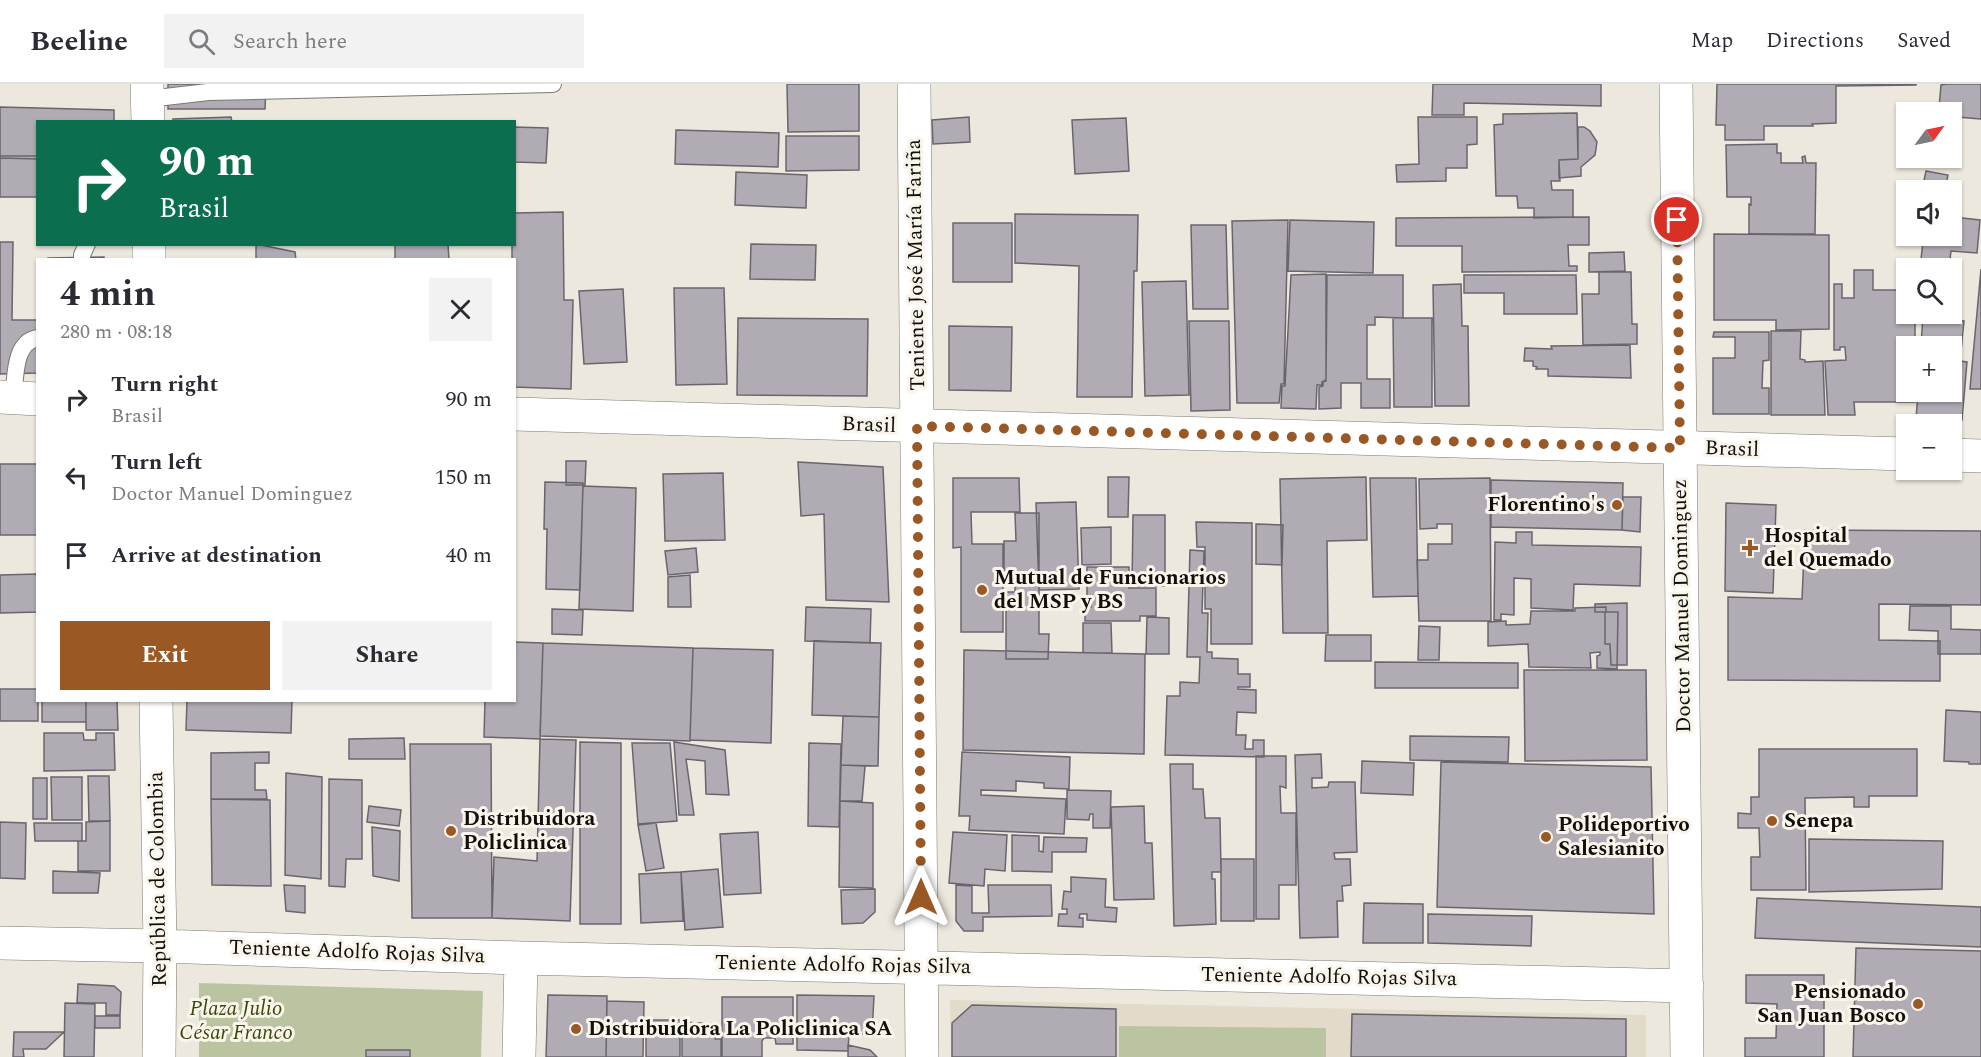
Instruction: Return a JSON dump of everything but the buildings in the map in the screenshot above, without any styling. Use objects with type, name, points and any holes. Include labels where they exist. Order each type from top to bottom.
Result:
[{"type":"street","name":"Teniente José María Fariña","points":[[914,84],[922,1057]]},
{"type":"street","name":"Doctor Manuel Dominguez","points":[[1676,84],[1687,1057]]},
{"type":"street","name":"Brasil","points":[[516,414],[1896,454]]},
{"type":"street","points":[[1962,455],[1981,456]]},
{"type":"street","name":"República de Colombia","points":[[156,702],[160,946],[159,1057]]},
{"type":"street","name":"Teniente Adolfo Rojas Silva","points":[[0,943],[1687,986]]},
{"type":"street","points":[[519,1057],[521,958]]},
{"type":"lane","points":[[148,101],[208,92],[553,84]]},
{"type":"lane","points":[[17,398],[19,354],[29,340],[36,338]]},
{"type":"shaded area","points":[[950,1000],[1646,1015],[1646,1057],[951,1057]]},
{"type":"green space","name":"Plaza Julio César Franco","points":[[199,983],[483,991],[481,1057],[199,1057]]},
{"type":"green space","points":[[1119,1026],[1326,1028],[1326,1057],[1119,1057]]},
{"type":"place","name":"Florentino's","points":[[1617,505]]},
{"type":"place","name":"Hospital del Quemado","points":[[1750,548]]},
{"type":"place","name":"Mutual de Funcionarios del MSP y BS","points":[[982,590]]},
{"type":"place","name":"Senepa","points":[[1772,821]]},
{"type":"place","name":"Distribuidora Policlinica","points":[[451,831]]},
{"type":"place","name":"Polideportivo Salesianito","points":[[1546,837]]},
{"type":"place","name":"Pensionado San Juan Bosco","points":[[1918,1004]]},
{"type":"place","name":"Distribuidora La Policlinica SA","points":[[576,1029]]},
{"type":"route","points":[[921,897],[917,426],[1680,448],[1677,220]]}]
